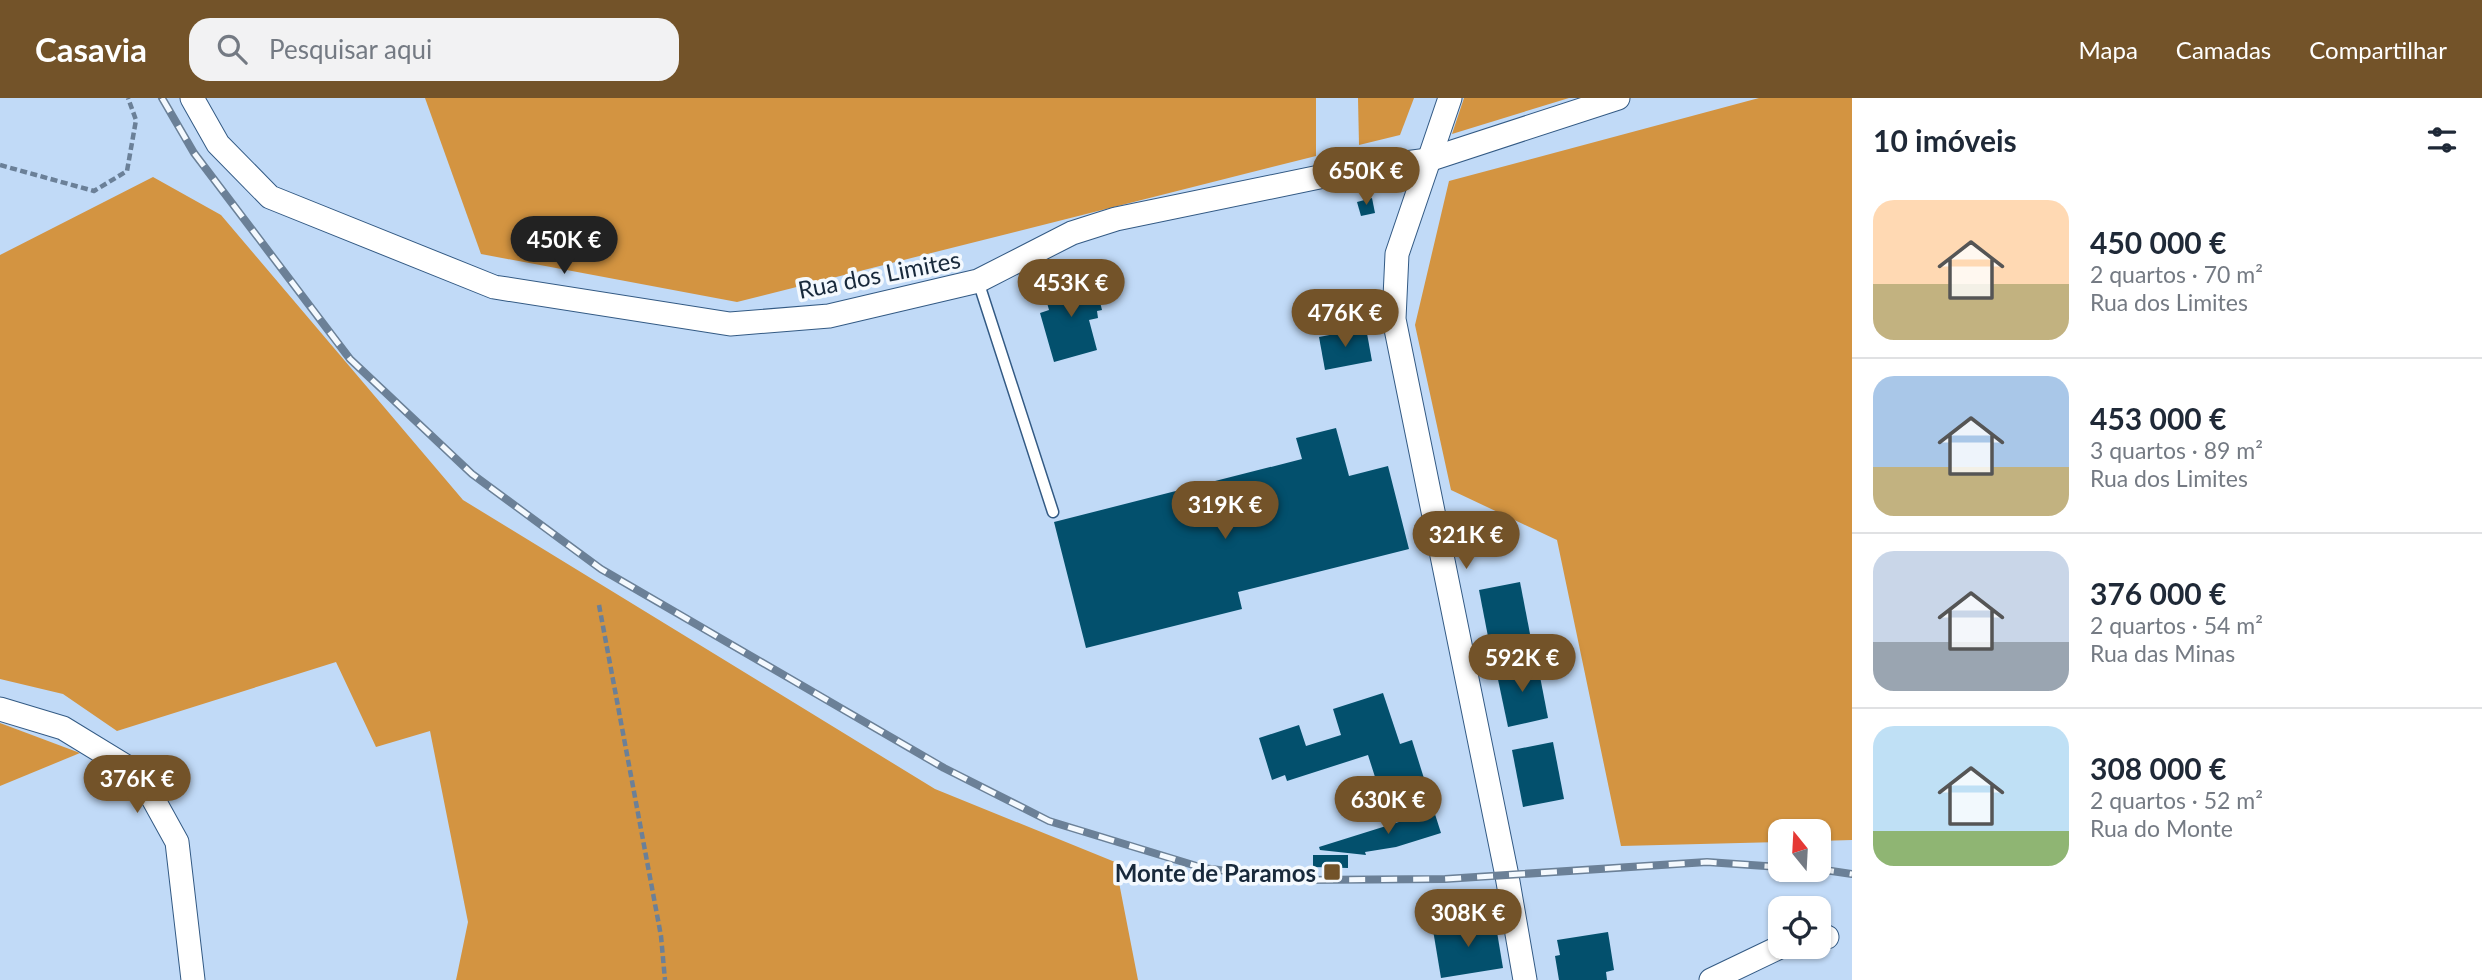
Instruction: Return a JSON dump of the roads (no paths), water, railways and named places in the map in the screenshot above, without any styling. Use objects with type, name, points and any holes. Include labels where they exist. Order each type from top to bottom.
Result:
[{"type":"street","name":"Rua dos Limites","points":[[192,98],[218,144],[270,197],[494,287],[730,324],[829,316],[978,281],[1072,233],[1116,219],[1353,170],[1428,160],[1618,98]]},
{"type":"street","points":[[1450,98],[1397,254],[1394,319],[1507,876],[1525,980]]},
{"type":"street","points":[[0,709],[63,728],[140,775],[177,842],[192,980]]},
{"type":"street","points":[[1711,980],[1768,953]]},
{"type":"lane","points":[[978,281],[1053,512]]},
{"type":"railway","points":[[162,98],[194,153],[350,359],[472,474],[601,569],[944,768],[1049,821],[1203,868],[1299,880],[1445,879],[1707,862],[1768,866]]},
{"type":"railway","points":[[1831,871],[1852,874]]},
{"type":"place","name":"Monte de Paramos","points":[[1332,872]]}]
